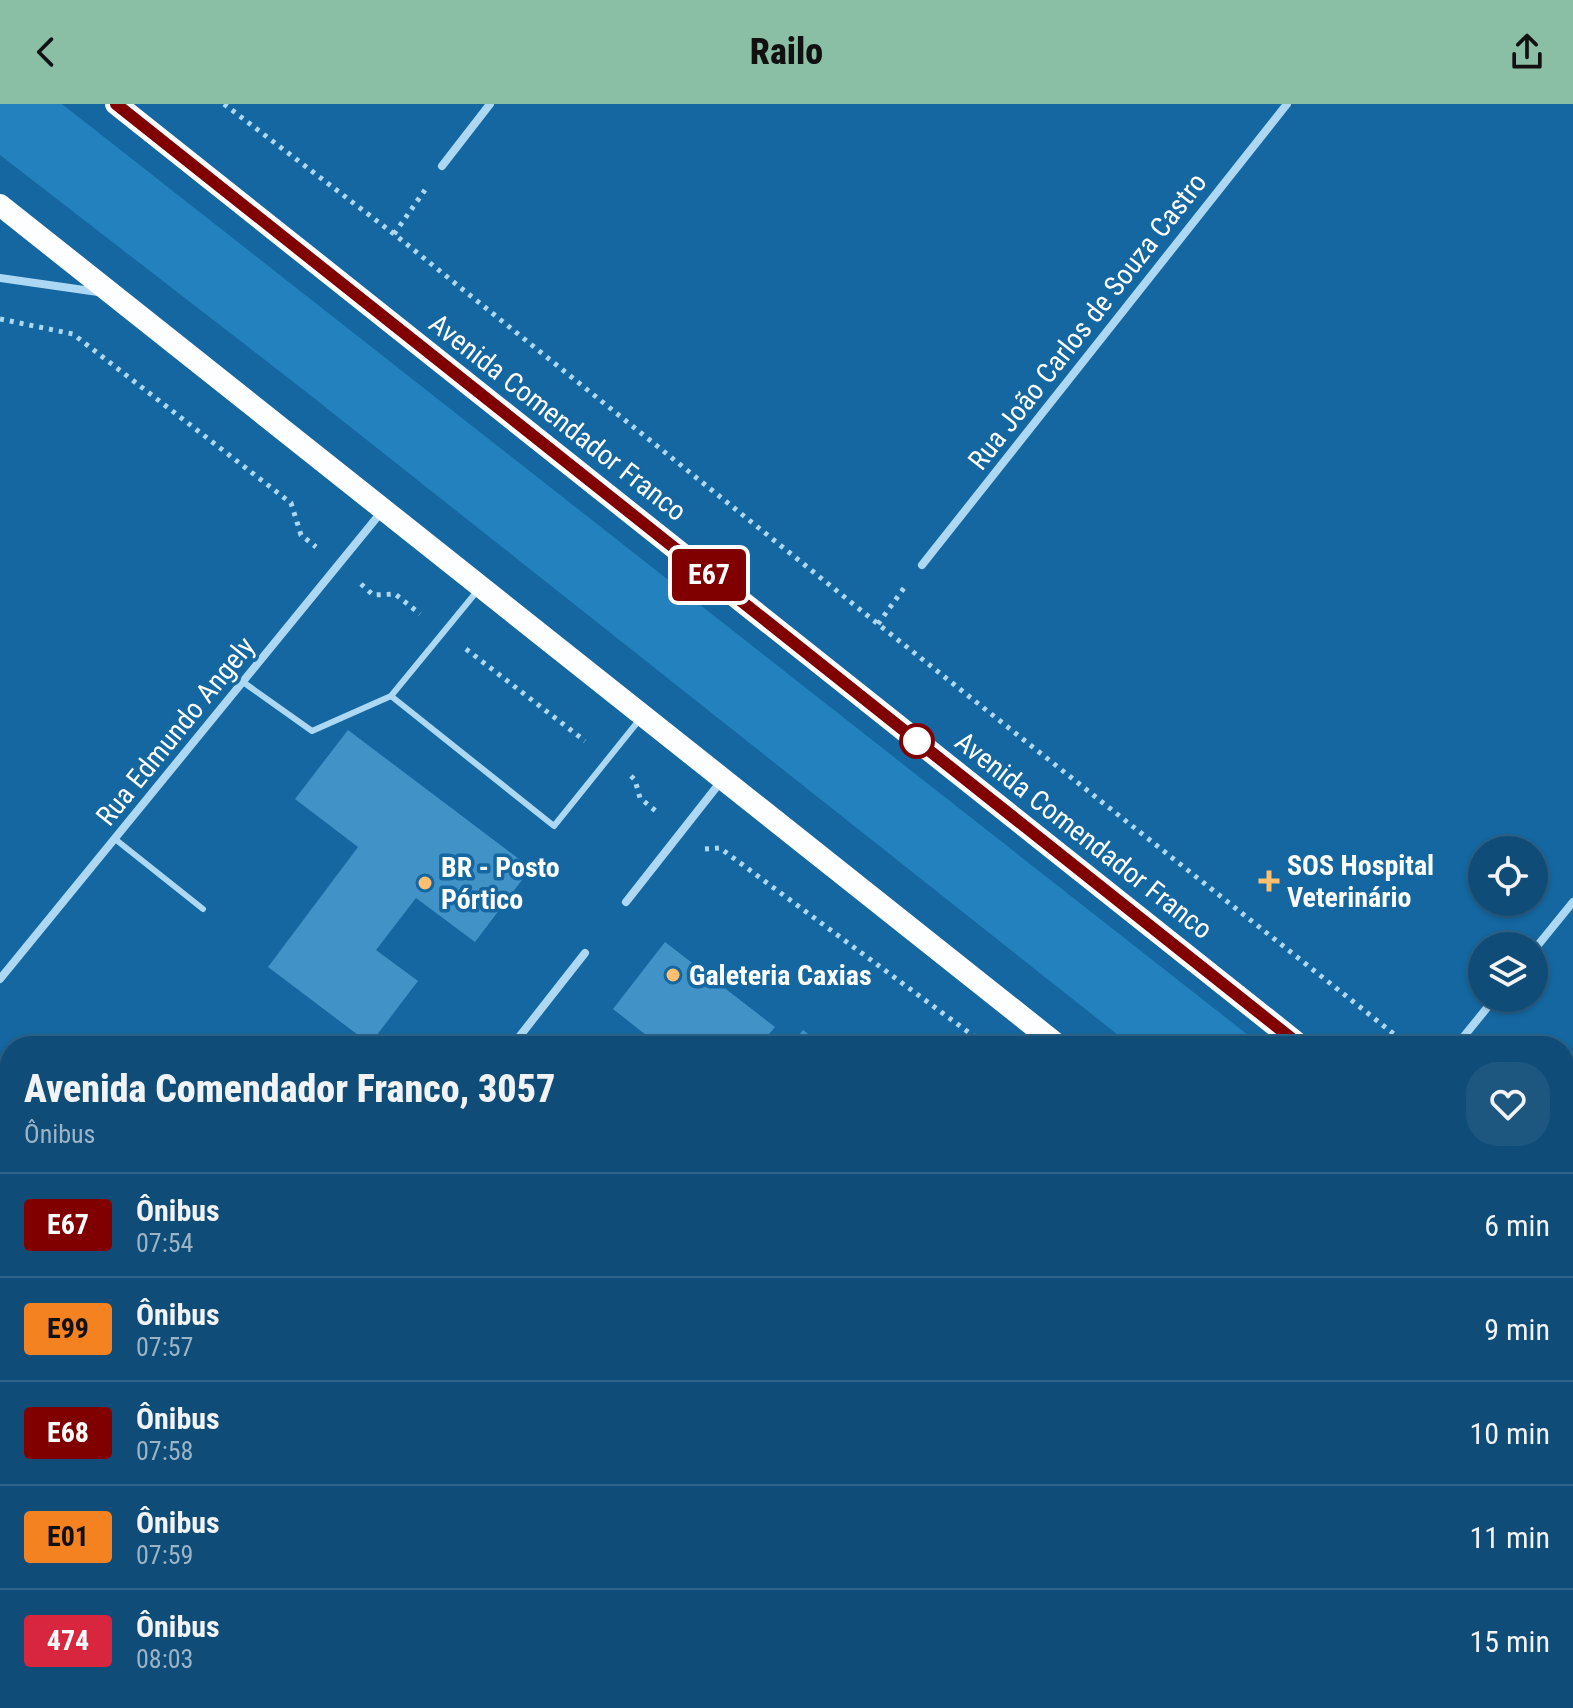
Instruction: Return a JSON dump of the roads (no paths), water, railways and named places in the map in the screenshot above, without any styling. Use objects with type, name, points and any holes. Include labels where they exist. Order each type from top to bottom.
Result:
[{"type":"highway","name":"Avenida Comendador Franco","points":[[116,104],[1288,1036]]},
{"type":"highway","points":[[0,205],[1046,1036]]},
{"type":"street","points":[[442,166],[490,104]]},
{"type":"street","name":"Rua João Carlos de Souza Castro","points":[[922,565],[1287,104]]},
{"type":"street","points":[[0,278],[111,294]]},
{"type":"street","name":"Rua Edmundo Angely","points":[[0,979],[383,510]]},
{"type":"street","points":[[626,902],[722,780]]},
{"type":"street","points":[[1548,933],[1573,902]]},
{"type":"street","points":[[520,1036],[585,953]]},
{"type":"street","points":[[1464,1036],[1484,1012]]},
{"type":"lane","points":[[243,682],[312,731],[391,696],[480,587]]},
{"type":"lane","points":[[391,696],[554,826],[643,716]]},
{"type":"lane","points":[[115,839],[203,909]]},
{"type":"place","name":"SOS Hospital Veterinário","points":[[1269,881]]},
{"type":"place","name":"BR - Posto Pórtico","points":[[425,883]]},
{"type":"place","name":"Galeteria Caxias","points":[[673,975]]}]
